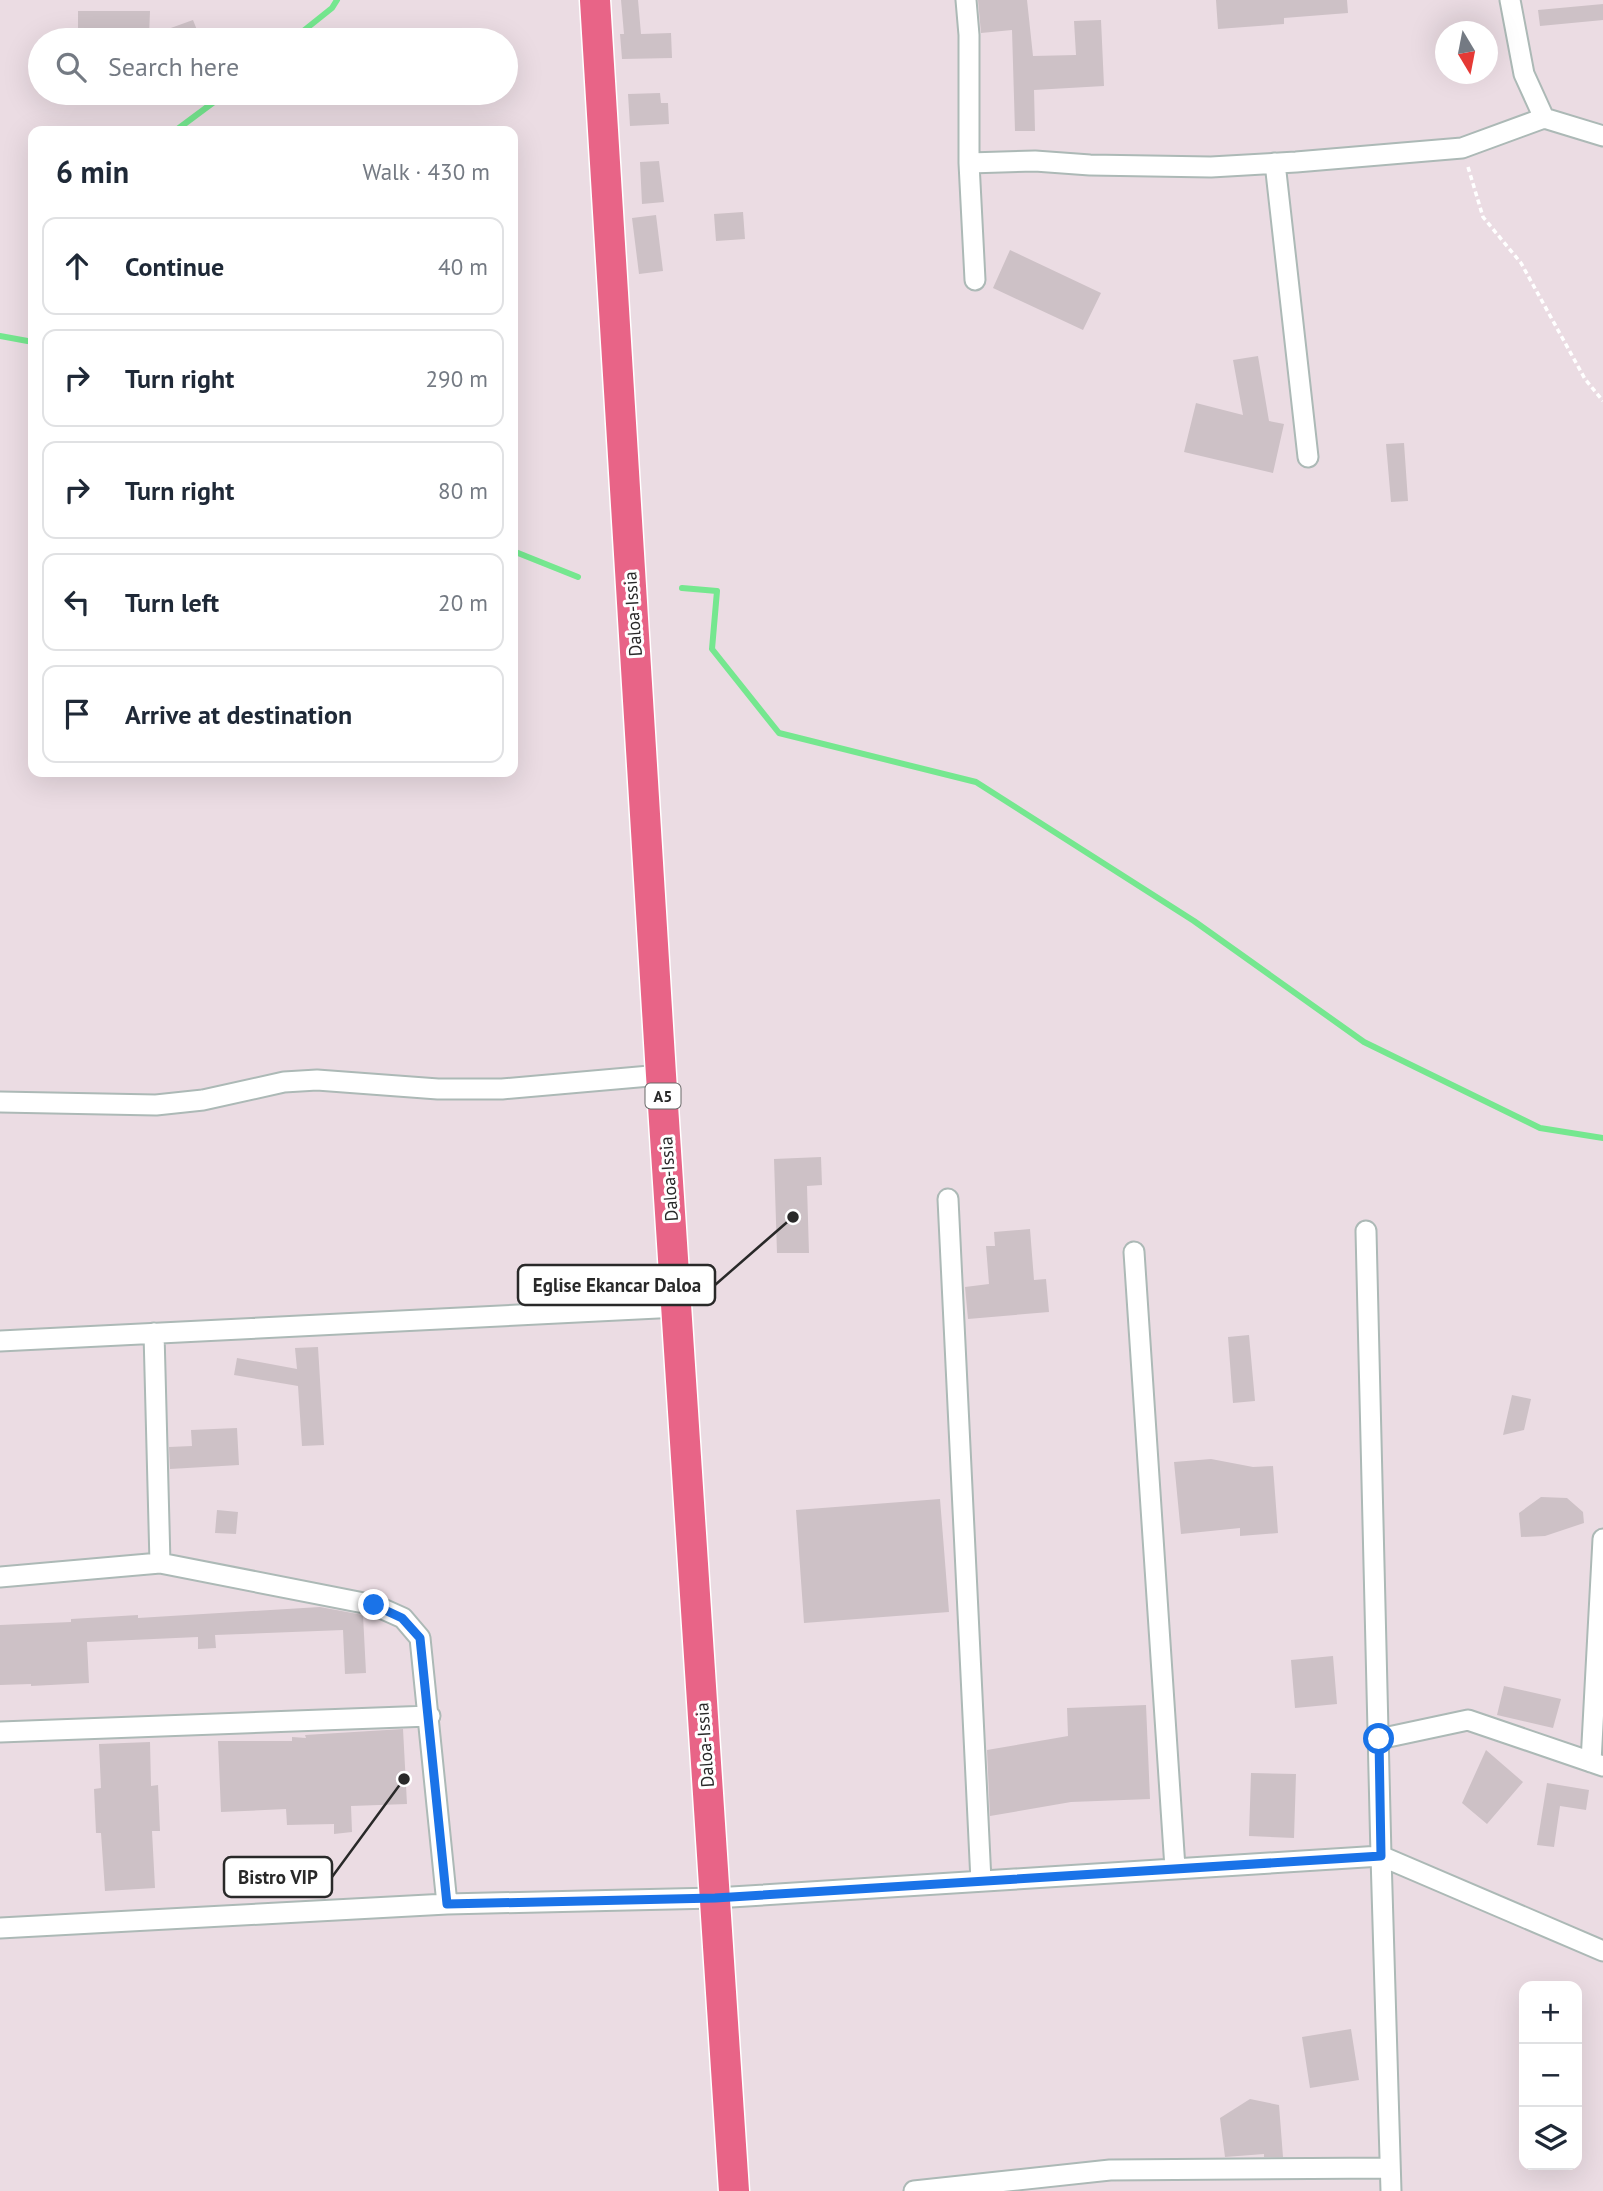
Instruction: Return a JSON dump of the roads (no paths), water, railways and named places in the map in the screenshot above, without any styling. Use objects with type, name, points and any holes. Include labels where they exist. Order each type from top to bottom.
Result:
[{"type":"main road","name":"Daloa-Issia","points":[[595,0],[661,1075],[734,2191]]},
{"type":"street","points":[[965,0],[969,35],[969,163],[975,279]]},
{"type":"street","points":[[1510,0],[1524,74],[1544,118]]},
{"type":"street","points":[[969,163],[1035,161],[1090,165],[1212,167],[1275,163],[1462,148],[1544,118],[1603,136]]},
{"type":"street","points":[[1275,163],[1308,457]]},
{"type":"street","points":[[0,1102],[156,1105],[203,1100],[284,1082],[317,1080],[438,1089],[502,1089],[661,1075]]},
{"type":"street","points":[[948,1199],[982,1881]]},
{"type":"street","points":[[1366,1231],[1391,2191]]},
{"type":"street","points":[[1134,1252],[1175,1868]]},
{"type":"street","points":[[0,1341],[678,1307]]},
{"type":"street","points":[[154,1333],[160,1563]]},
{"type":"street","points":[[1379,1739],[1468,1720],[1597,1764],[1603,1539]]},
{"type":"street","points":[[0,1577],[160,1563],[374,1605],[402,1618],[420,1638],[447,1904]]},
{"type":"street","points":[[0,1732],[429,1716]]},
{"type":"street","points":[[0,1928],[447,1904],[715,1898],[1381,1856],[1603,1951]]},
{"type":"street","points":[[914,2191],[1110,2170],[1390,2168]]},
{"type":"waterway","points":[[307,28],[332,8],[337,0]]},
{"type":"waterway","points":[[182,126],[210,105]]},
{"type":"waterway","points":[[0,336],[28,341]]},
{"type":"waterway","points":[[518,553],[578,577]]},
{"type":"waterway","points":[[682,588],[717,591],[712,649],[779,733],[976,782],[1194,921],[1364,1042],[1540,1128],[1603,1138]]},
{"type":"place","name":"Eglise Ekancar Daloa","points":[[793,1217]]},
{"type":"place","name":"Bistro VIP","points":[[404,1779]]}]
